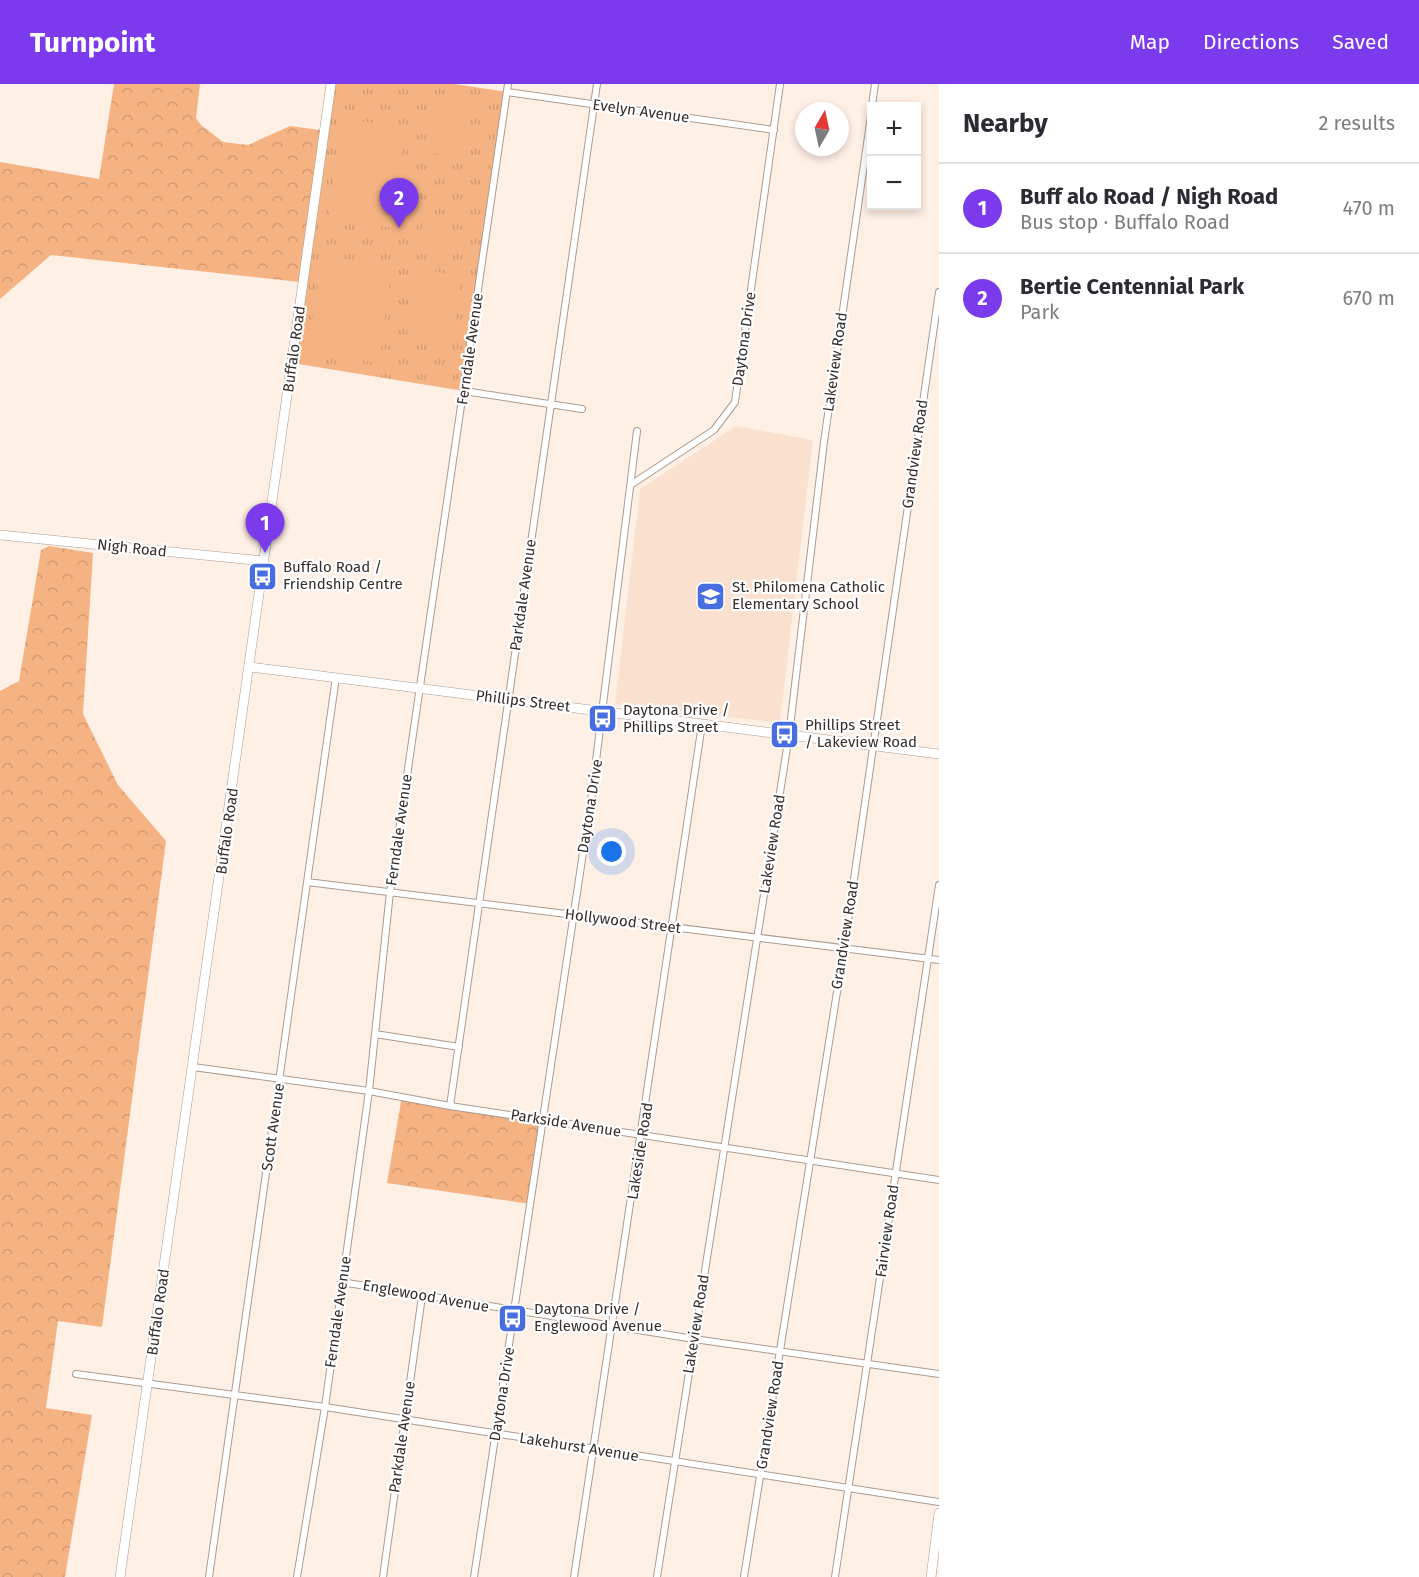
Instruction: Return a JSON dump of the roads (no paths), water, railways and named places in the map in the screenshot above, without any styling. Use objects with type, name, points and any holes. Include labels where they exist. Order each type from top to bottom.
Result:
[{"type":"street","name":"Buffalo Road","points":[[120,1577],[331,84]]},
{"type":"street","name":"Ferndale Avenue","points":[[297,1577],[325,1407],[369,1091],[390,892],[508,84]]},
{"type":"street","name":"Parkdale Avenue","points":[[450,1106],[597,84]]},
{"type":"street","name":"Daytona Drive","points":[[474,1577],[544,1120],[603,711],[632,484],[714,430],[735,402],[780,84]]},
{"type":"street","name":"Lakeview Road","points":[[873,102],[875,84]]},
{"type":"street","name":"Evelyn Avenue","points":[[507,92],[774,130]]},
{"type":"street","name":"Lakeview Road","points":[[657,1577],[789,735],[801,643],[802,608],[867,143]]},
{"type":"street","name":"Grandview Road","points":[[744,1577],[844,948],[939,292]]},
{"type":"street","points":[[464,391],[582,409]]},
{"type":"street","points":[[632,484],[637,431]]},
{"type":"street","name":"Nigh Road","points":[[0,535],[264,561]]},
{"type":"street","name":"Phillips Street","points":[[250,667],[939,754]]},
{"type":"street","name":"Scott Avenue","points":[[209,1577],[336,677]]},
{"type":"street","name":"Lakeside Road","points":[[574,1577],[643,1135],[702,724]]},
{"type":"street","name":"Hollywood Street","points":[[306,882],[939,960]]},
{"type":"street","name":"Fairview Road","points":[[835,1577],[939,885]]},
{"type":"street","points":[[375,1035],[459,1047]]},
{"type":"street","name":"Parkside Avenue","points":[[193,1066],[369,1091],[450,1106],[939,1180]]},
{"type":"street","name":"Englewood Avenue","points":[[341,1282],[694,1339],[939,1374]]},
{"type":"street","name":"Parkdale Avenue","points":[[383,1577],[422,1296]]},
{"type":"street","name":"Lakehurst Avenue","points":[[76,1374],[234,1397],[325,1407],[939,1502]]},
{"type":"street","points":[[931,1577],[939,1513]]},
{"type":"place","name":"Bertie Centennial Park","points":[[399,228]]},
{"type":"place","name":"Buff alo Road / Nigh Road","points":[[265,553]]},
{"type":"place","name":"Buffalo Road / Friendship Centre","points":[[262,576]]},
{"type":"place","name":"St. Philomena Catholic Elementary School","points":[[711,596]]},
{"type":"place","name":"Daytona Drive / Phillips Street","points":[[602,719]]},
{"type":"place","name":"Phillips Street / Lakeview Road","points":[[784,734]]},
{"type":"place","name":"Daytona Drive / Englewood Avenue","points":[[513,1318]]}]
